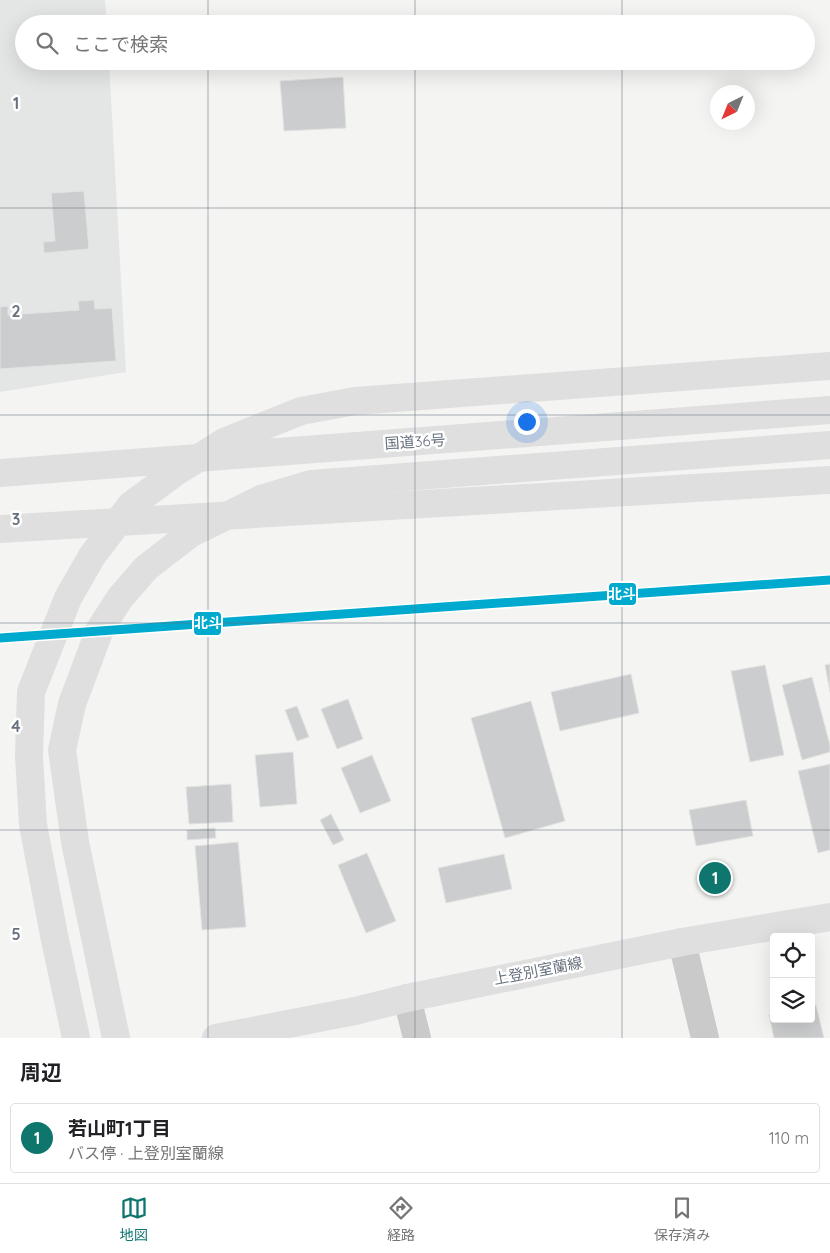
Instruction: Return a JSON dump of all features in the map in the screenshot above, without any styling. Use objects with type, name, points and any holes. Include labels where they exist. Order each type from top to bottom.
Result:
[{"type":"main road","points":[[76,1038],[33,825],[29,756],[31,692],[68,598],[92,556],[131,505],[176,472],[224,442],[301,411],[355,400],[830,366]]},
{"type":"main road","name":"国道36号","points":[[0,473],[830,410]]},
{"type":"main road","points":[[116,1038],[75,842],[62,750],[72,704],[100,629],[120,598],[146,568],[190,534],[262,499],[311,484],[830,445]]},
{"type":"main road","points":[[0,529],[830,480]]},
{"type":"main road","name":"上登別室蘭線","points":[[216,1038],[249,1035],[407,998],[682,942],[830,917]]},
{"type":"street","points":[[682,942],[705,1038]]},
{"type":"street","points":[[407,998],[417,1038]]},
{"type":"shaded area","points":[[0,0],[105,0],[106,15],[15,15],[15,70],[109,70],[126,372],[0,392]]},
{"type":"building","points":[[343,77],[346,128],[284,131],[280,81]]},
{"type":"building","points":[[84,191],[89,249],[44,253],[43,242],[55,241],[51,193]]},
{"type":"building","points":[[94,300],[95,309],[112,308],[116,361],[0,369],[0,307],[8,306],[8,315],[79,310],[78,301]]},
{"type":"building","points":[[830,664],[830,692],[825,665]]},
{"type":"building","points":[[765,665],[784,755],[750,762],[731,671]]},
{"type":"building","points":[[631,674],[639,713],[560,731],[551,692]]},
{"type":"building","points":[[812,677],[830,745],[830,752],[802,760],[782,685]]},
{"type":"building","points":[[348,699],[363,739],[337,749],[321,709]]},
{"type":"building","points":[[531,701],[565,821],[505,838],[471,718]]},
{"type":"building","points":[[297,706],[309,737],[297,741],[285,710]]},
{"type":"building","points":[[293,752],[297,804],[260,807],[255,755]]},
{"type":"building","points":[[372,755],[391,801],[360,813],[341,768]]},
{"type":"building","points":[[830,764],[830,850],[818,853],[798,771]]},
{"type":"building","points":[[231,784],[233,822],[189,824],[186,787]]},
{"type":"building","points":[[746,800],[753,836],[696,846],[689,810]]},
{"type":"building","points":[[331,814],[344,840],[333,845],[320,820]]},
{"type":"building","points":[[215,828],[216,838],[187,840],[187,830]]},
{"type":"building","points":[[238,842],[246,927],[202,930],[195,846]]},
{"type":"building","points":[[367,853],[396,921],[366,933],[338,865]]},
{"type":"building","points":[[504,854],[512,889],[446,903],[438,868]]},
{"type":"building","points":[[815,1005],[824,1038],[774,1038],[771,1023],[815,1023]]},
{"type":"transit line","name":"北斗","points":[[0,638],[830,580]]},
{"type":"place","name":"若山町1丁目","points":[[715,878]]}]
